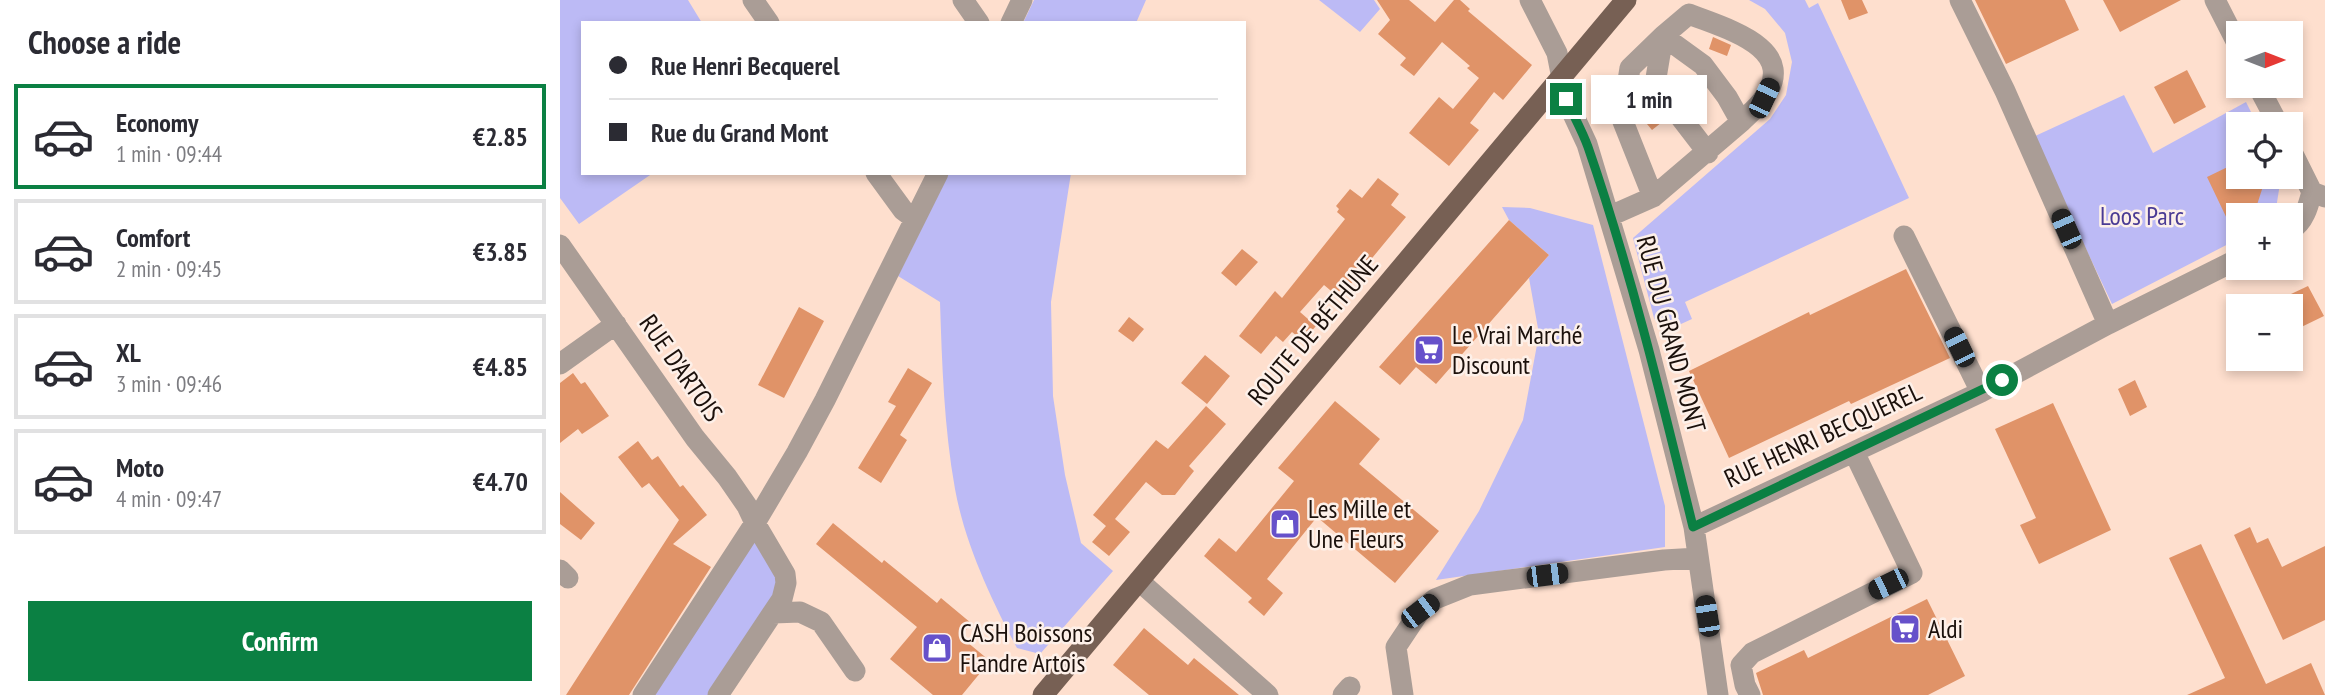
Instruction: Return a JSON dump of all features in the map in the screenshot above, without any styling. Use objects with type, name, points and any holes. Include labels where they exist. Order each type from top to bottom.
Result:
[{"type":"main road","name":"ROUTE DE BÉTHUNE","points":[[1044,695],[1626,0]]},
{"type":"street","points":[[752,0],[768,21]]},
{"type":"street","points":[[963,0],[978,21]]},
{"type":"street","points":[[1012,21],[1023,0]]},
{"type":"street","points":[[1960,0],[2005,91],[2108,324]]},
{"type":"street","points":[[2215,0],[2226,22]]},
{"type":"street","name":"RUE DU GRAND MONT","points":[[1529,1],[1557,52],[1566,99],[1587,144],[1649,350],[1693,527],[1718,695]]},
{"type":"street","points":[[1610,216],[1653,197],[1708,153],[1764,98],[1773,79],[1772,65],[1765,50],[1746,38],[1689,14],[1630,68],[1622,119],[1653,197]]},
{"type":"street","points":[[1663,36],[1703,65],[1727,97],[1741,122]]},
{"type":"street","points":[[1663,36],[1655,84],[1708,153]]},
{"type":"street","points":[[2303,170],[2318,195],[2303,217]]},
{"type":"street","points":[[878,175],[903,209],[915,219]]},
{"type":"street","points":[[643,695],[755,523],[825,400],[937,175]]},
{"type":"street","points":[[1903,236],[1981,392]]},
{"type":"street","name":"RUE D'ARTOIS","points":[[560,245],[695,438],[740,496],[785,575],[785,590],[773,613],[718,695]]},
{"type":"street","name":"RUE HENRI BECQUEREL","points":[[1693,527],[1981,392],[2226,265]]},
{"type":"street","points":[[560,364],[616,324]]},
{"type":"street","points":[[1750,695],[1741,665],[1752,653],[1765,644],[1912,573],[1854,452]]},
{"type":"street","points":[[1403,695],[1396,647],[1420,611],[1435,599],[1470,585],[1698,558]]},
{"type":"street","points":[[1139,580],[1268,695]]},
{"type":"street","points":[[773,613],[800,612],[821,622],[855,671]]},
{"type":"green space","points":[[560,0],[688,0],[701,21],[581,21],[581,175],[650,175],[579,224],[560,198]]},
{"type":"green space","points":[[1034,0],[1146,0],[1137,21],[1024,21]]},
{"type":"green space","points":[[1319,0],[1374,0],[1380,9],[1360,32]]},
{"type":"green space","points":[[1749,0],[1805,0],[1809,8],[1818,3],[1909,198],[1685,302],[1692,319],[1670,329],[1660,328],[1654,318],[1633,238],[1770,119],[1786,95],[1792,62],[1785,33],[1765,9]]},
{"type":"green space","name":"Loos Parc","points":[[2124,95],[2153,153],[2226,113],[2226,189],[2279,189],[2277,203],[2226,203],[2226,245],[2112,304],[2033,137]]},
{"type":"green space","name":"Loos Parc","points":[[2246,102],[2251,112],[2228,112]]},
{"type":"green space","points":[[948,175],[1071,175],[1051,302],[1053,396],[1065,475],[1081,543],[1113,571],[1040,654],[1017,648],[972,551],[959,510],[948,442],[940,302],[898,276]]},
{"type":"green space","points":[[1502,207],[1530,208],[1593,225],[1665,506],[1665,547],[1436,580],[1479,511],[1523,420],[1539,334],[1529,278],[1549,255],[1509,220]]},
{"type":"green space","points":[[744,537],[765,542],[782,594],[720,695],[643,695]]},
{"type":"building","points":[[1377,0],[1409,0],[1435,22],[1454,0],[1460,0],[1470,9],[1468,11],[1532,65],[1503,100],[1494,92],[1470,123],[1479,130],[1449,166],[1409,133],[1439,97],[1453,109],[1479,78],[1467,68],[1470,66],[1442,42],[1414,76],[1400,65],[1406,58],[1378,34],[1390,20]]},
{"type":"building","points":[[1841,0],[1862,0],[1868,13],[1849,20]]},
{"type":"building","points":[[1975,0],[2065,0],[2079,30],[2006,64]]},
{"type":"building","points":[[2103,0],[2181,0],[2120,32]]},
{"type":"building","points":[[1713,37],[1731,45],[1727,56],[1709,49]]},
{"type":"building","points":[[2187,70],[2206,107],[2174,124],[2154,87]]},
{"type":"building","points":[[1694,75],[1704,88],[1686,103],[1676,89]]},
{"type":"building","points":[[1655,106],[1666,119],[1652,130],[1642,118]]},
{"type":"building","points":[[2226,168],[2226,189],[2262,189],[2258,203],[2226,203],[2226,217],[2207,177]]},
{"type":"building","points":[[1378,178],[1399,194],[1391,205],[1406,217],[1349,286],[1346,283],[1336,295],[1324,285],[1300,312],[1316,326],[1303,341],[1292,332],[1283,342],[1276,336],[1261,354],[1239,336],[1275,291],[1282,298],[1345,219],[1337,212],[1339,209],[1336,206],[1350,189],[1362,198]]},
{"type":"building","points":[[1509,220],[1549,255],[1436,384],[1416,367],[1400,385],[1379,367]]},
{"type":"building","points":[[1242,249],[1258,262],[1236,286],[1221,273]]},
{"type":"building","points":[[1906,269],[1950,358],[1851,404],[1849,401],[1729,458],[1689,371],[1809,312],[1810,315]]},
{"type":"building","points":[[2308,286],[2324,316],[2303,326],[2303,294],[2291,294]]},
{"type":"building","points":[[799,307],[824,321],[784,398],[758,385]]},
{"type":"building","points":[[1129,317],[1144,329],[1133,342],[1118,331]]},
{"type":"building","points":[[1205,355],[1230,376],[1207,404],[1181,383]]},
{"type":"building","points":[[908,368],[932,383],[900,435],[907,440],[881,483],[858,468],[896,406],[888,402]]},
{"type":"building","points":[[573,373],[581,384],[585,382],[609,416],[582,434],[578,429],[560,443],[560,383]]},
{"type":"building","points":[[2135,380],[2147,407],[2130,416],[2118,389]]},
{"type":"building","points":[[1335,401],[1380,439],[1359,464],[1439,531],[1395,583],[1317,517],[1267,579],[1283,593],[1264,616],[1248,602],[1252,598],[1204,556],[1219,538],[1236,552],[1294,481],[1278,468]]},
{"type":"building","points":[[2053,403],[2111,530],[2039,564],[2020,525],[2036,518],[1995,429]]},
{"type":"building","points":[[1206,406],[1226,424],[1189,466],[1194,471],[1175,495],[1162,495],[1146,482],[1115,519],[1130,532],[1109,556],[1092,542],[1106,526],[1093,515],[1156,440],[1168,449]]},
{"type":"building","points":[[638,441],[652,460],[658,456],[680,487],[683,485],[707,515],[673,544],[711,567],[629,695],[566,695],[679,520],[649,483],[642,488],[618,457]]},
{"type":"building","points":[[560,492],[595,523],[581,540],[560,524]]},
{"type":"building","points":[[833,523],[937,603],[941,598],[971,623],[961,637],[990,661],[962,695],[933,695],[890,659],[917,627],[816,544]]},
{"type":"building","points":[[2250,527],[2257,543],[2268,538],[2282,567],[2325,546],[2325,620],[2283,640],[2234,535]]},
{"type":"building","points":[[2201,544],[2266,684],[2311,663],[2325,695],[2187,695],[2225,678],[2169,558]]},
{"type":"building","name":"Aldi","points":[[1927,599],[1965,676],[1928,695],[1763,695],[1756,673],[1804,650],[1808,658]]},
{"type":"building","points":[[1144,628],[1188,665],[1194,658],[1239,695],[1149,695],[1113,665]]},
{"type":"place","name":"Le Vrai Marché Discount","points":[[1429,350]]},
{"type":"place","name":"Les Mille et Une Fleurs","points":[[1285,524]]},
{"type":"place","name":"Aldi","points":[[1905,629]]},
{"type":"place","name":"CASH Boissons Flandre Artois","points":[[937,648]]},
{"type":"route","points":[[1566,99],[1587,144],[1610,216],[1649,350],[1693,527],[2002,380]]}]
